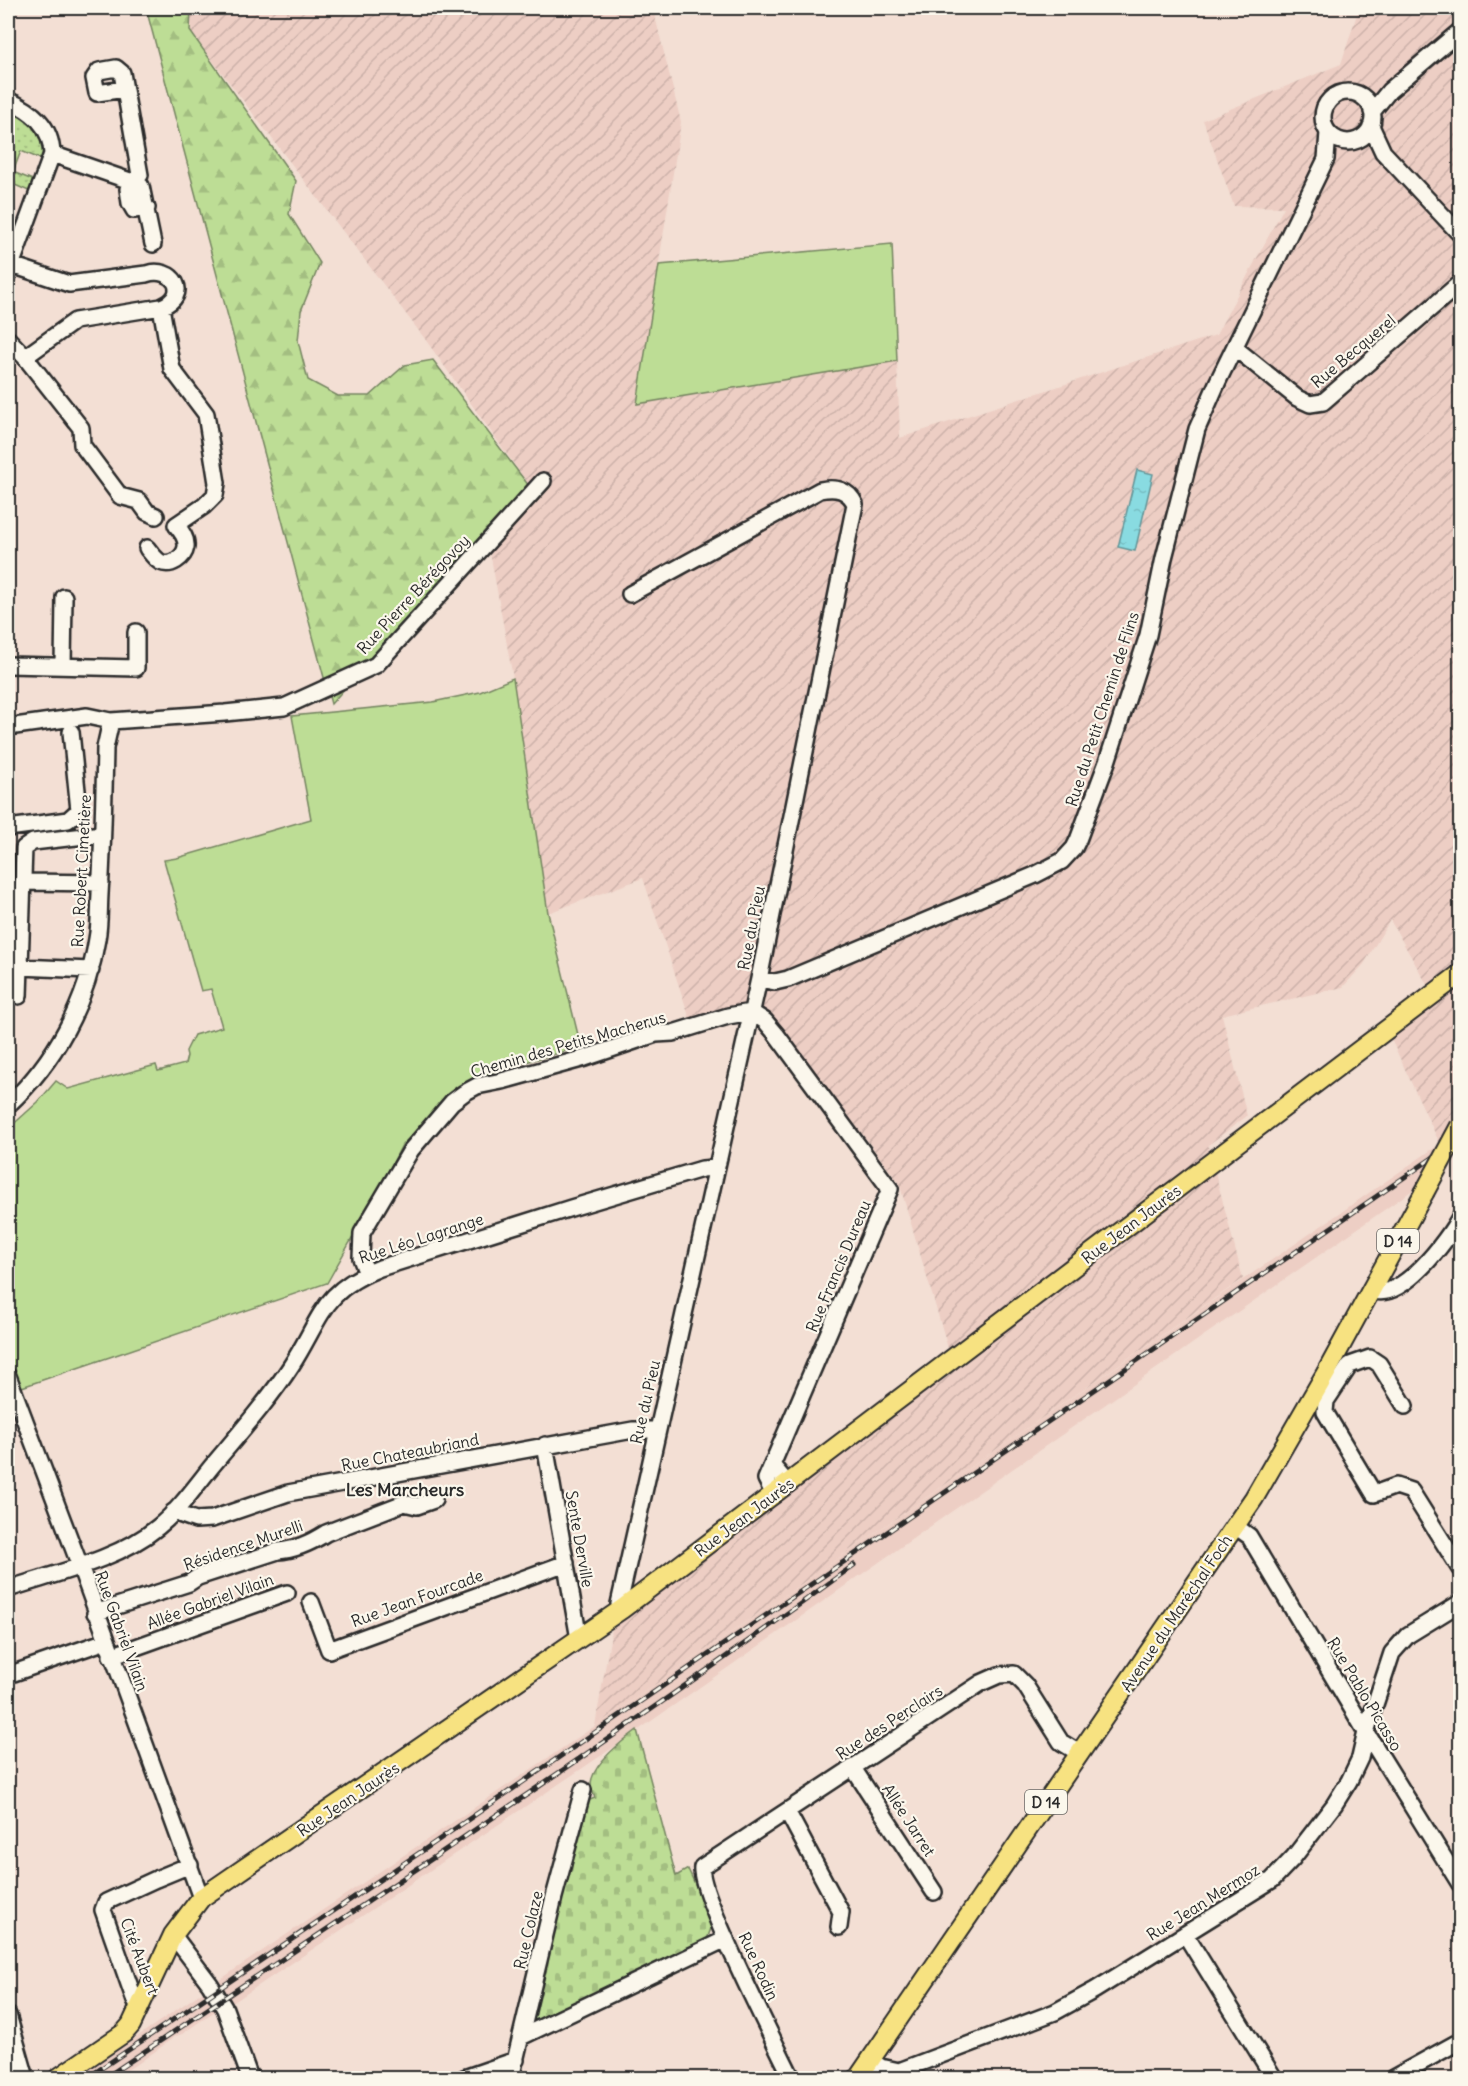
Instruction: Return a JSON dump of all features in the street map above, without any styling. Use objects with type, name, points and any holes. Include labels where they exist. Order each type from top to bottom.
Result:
[{"type":"main road","name":"Rue Jean Jaurès","points":[[58,2079],[131,2025],[173,1935],[201,1898],[622,1609],[1461,974]]},
{"type":"main road","name":"Avenue du Maréchal Foch","points":[[858,2079],[989,1888],[1078,1752],[1235,1526],[1326,1373],[1461,1126]]},
{"type":"street","points":[[1352,140],[1371,119],[1389,92],[1461,31]]},
{"type":"street","points":[[125,89],[140,175],[133,182]]},
{"type":"street","points":[[1383,152],[1352,140],[1339,140],[1328,132],[1323,123],[1328,100],[1348,92],[1367,101],[1383,152],[1461,234]]},
{"type":"street","points":[[1362,97],[1389,92]]},
{"type":"street","points":[[8,100],[26,108],[41,122],[50,139],[52,154],[10,270],[69,284],[146,274],[156,270],[167,274],[174,280],[177,287],[177,296],[171,303],[161,307],[75,321],[25,357]]},
{"type":"street","name":"Rue du Petit Chemin de Flins","points":[[759,979],[782,981],[805,972],[1035,875],[1062,861],[1074,848],[1107,762],[1148,634],[1197,429],[1326,159],[1328,132]]},
{"type":"street","name":"Rue du Petit Chemin de Flins","points":[[1326,159],[1352,140]]},
{"type":"street","points":[[52,154],[141,186],[153,244]]},
{"type":"street","name":"Rue Becquerel","points":[[1234,348],[1297,399],[1310,404],[1323,402],[1461,283]]},
{"type":"street","points":[[147,548],[158,561],[165,563],[181,557],[186,547],[184,536],[176,525],[204,506],[215,495],[217,483],[206,414],[172,369],[161,307]]},
{"type":"street","points":[[8,339],[81,428],[82,445],[120,496],[139,501],[147,512],[156,516]]},
{"type":"street","name":"Rue Pierre Bérégovoy","points":[[8,727],[87,716],[111,721],[284,707],[376,665],[543,481]]},
{"type":"street","name":"Rue du Pieu","points":[[622,1609],[619,1604],[759,979],[855,504],[852,496],[841,489],[820,490],[630,594]]},
{"type":"street","points":[[63,666],[64,597]]},
{"type":"street","points":[[8,665],[136,668],[136,632]]},
{"type":"street","name":"Rue Robert Cimetière","points":[[8,1105],[38,1072],[55,1048],[79,1005],[91,970],[98,937],[105,748],[111,721]]},
{"type":"street","points":[[8,828],[68,820],[79,810],[71,732]]},
{"type":"street","points":[[20,996],[24,848],[27,844],[102,834]]},
{"type":"street","points":[[23,882],[101,883]]},
{"type":"street","points":[[20,967],[91,970]]},
{"type":"street","name":"Rue Francis Dureau","points":[[751,1012],[765,1021],[776,1034],[890,1189],[772,1465],[781,1489]]},
{"type":"street","name":"Chemin des Petits Macherus","points":[[367,1274],[361,1258],[362,1233],[411,1150],[446,1108],[464,1093],[477,1086],[585,1058],[656,1034],[672,1033],[728,1016],[751,1012]]},
{"type":"street","name":"Rue Léo Lagrange","points":[[8,1590],[124,1549],[180,1515],[185,1499],[291,1366],[324,1307],[339,1290],[367,1274],[571,1208],[702,1169],[716,1168]]},
{"type":"street","points":[[1371,1289],[1383,1293],[1412,1275],[1438,1250],[1461,1217]]},
{"type":"street","points":[[1405,1406],[1379,1364],[1370,1358],[1350,1365],[1326,1401],[1325,1412],[1374,1494],[1396,1486],[1411,1491],[1461,1569]]},
{"type":"street","name":"Rue Gabriel Vilain","points":[[8,1376],[201,1898]]},
{"type":"street","name":"Rue Chateaubriand","points":[[180,1515],[212,1519],[288,1493],[545,1445],[633,1430],[657,1430]]},
{"type":"street","name":"Sente Derville","points":[[545,1445],[579,1639]]},
{"type":"street","name":"Résidence Murelli","points":[[95,1612],[189,1583],[198,1577],[278,1551],[288,1550],[404,1503],[417,1506],[434,1500]]},
{"type":"street","name":"Rue Pablo Picasso","points":[[1235,1526],[1249,1536],[1366,1732],[1461,1884]]},
{"type":"street","name":"Rue Jean Fourcade","points":[[311,1602],[330,1650],[566,1563]]},
{"type":"street","name":"Allée Gabriel Vilain","points":[[8,1675],[109,1648],[287,1593]]},
{"type":"street","name":"Rue Jean Mermoz","points":[[871,2061],[901,2075],[1055,2012],[1095,1990],[1266,1884],[1282,1870],[1341,1795],[1360,1758],[1366,1732],[1392,1653],[1408,1635],[1461,1603]]},
{"type":"street","name":"Rue des Perclairs","points":[[702,1867],[981,1683],[999,1675],[1014,1674],[1025,1684],[1061,1742],[1078,1752]]},
{"type":"street","name":"Allée Jarret","points":[[853,1767],[934,1892]]},
{"type":"street","name":"Rue Colaze","points":[[511,2079],[554,1897],[583,1790]]},
{"type":"street","points":[[787,1811],[841,1912],[839,1927]]},
{"type":"street","name":"Cité Aubert","points":[[140,2008],[135,2001],[103,1910],[106,1902],[190,1865]]},
{"type":"street","name":"Rue Rodin","points":[[702,1867],[704,1885],[726,1939],[792,2079]]},
{"type":"street","points":[[1185,1934],[1274,2079]]},
{"type":"street","points":[[173,1935],[210,1984],[225,2009],[249,2078]]},
{"type":"street","points":[[521,2037],[726,1939]]},
{"type":"street","points":[[8,2015],[26,2079]]},
{"type":"street","points":[[1393,2079],[1461,2041]]},
{"type":"street","points":[[464,2079],[516,2061]]},
{"type":"shaded area","points":[[653,8],[681,122],[637,403],[897,361],[900,438],[1216,335],[1284,207],[1234,206],[1203,120],[1341,64],[1359,8],[1460,8],[1460,1129],[1440,1144],[1389,1035],[1436,1000],[1390,920],[1364,964],[1343,987],[1222,1015],[1247,1116],[1208,1145],[1243,1279],[595,1726],[613,1623],[953,1365],[899,1183],[772,1014],[690,1019],[643,878],[548,913],[513,678],[486,530],[529,485],[425,339],[190,31],[191,9]]},
{"type":"shaded area","points":[[1440,1144],[1417,1187],[614,1747],[234,2002],[227,2003],[215,1983],[595,1726]]},
{"type":"shaded area","points":[[205,1990],[218,2009],[182,2034],[113,2078],[77,2078]]},
{"type":"green space","points":[[146,8],[196,8],[191,9],[190,31],[296,181],[289,214],[320,263],[301,311],[298,341],[308,380],[338,396],[370,396],[405,365],[433,360],[529,486],[486,530],[331,704]]},
{"type":"green space","points":[[8,110],[30,123],[41,141],[43,160],[21,151],[13,172],[35,181],[31,192],[8,182]]},
{"type":"green space","points":[[892,244],[897,361],[637,404],[659,265]]},
{"type":"green space","points":[[513,678],[548,913],[581,1047],[500,1069],[464,1083],[402,1145],[327,1283],[19,1388],[8,1358],[8,1129],[38,1102],[56,1081],[68,1089],[156,1065],[158,1071],[185,1064],[186,1051],[194,1035],[222,1027],[211,989],[201,991],[164,860],[311,819],[292,716],[433,702],[480,692]]},
{"type":"green space","points":[[637,1730],[676,1876],[688,1869],[713,1923],[706,1942],[532,2026],[530,2021],[587,1801],[595,1798],[591,1786],[593,1776],[602,1761]]},
{"type":"water","points":[[1137,470],[1153,474],[1135,551],[1118,547]]},
{"type":"railway","points":[[87,2078],[434,1843],[1460,1139]]},
{"type":"railway","points":[[105,2078],[576,1761],[854,1565]]},
{"type":"district","name":"Les Marcheurs","points":[[405,1489]]}]
